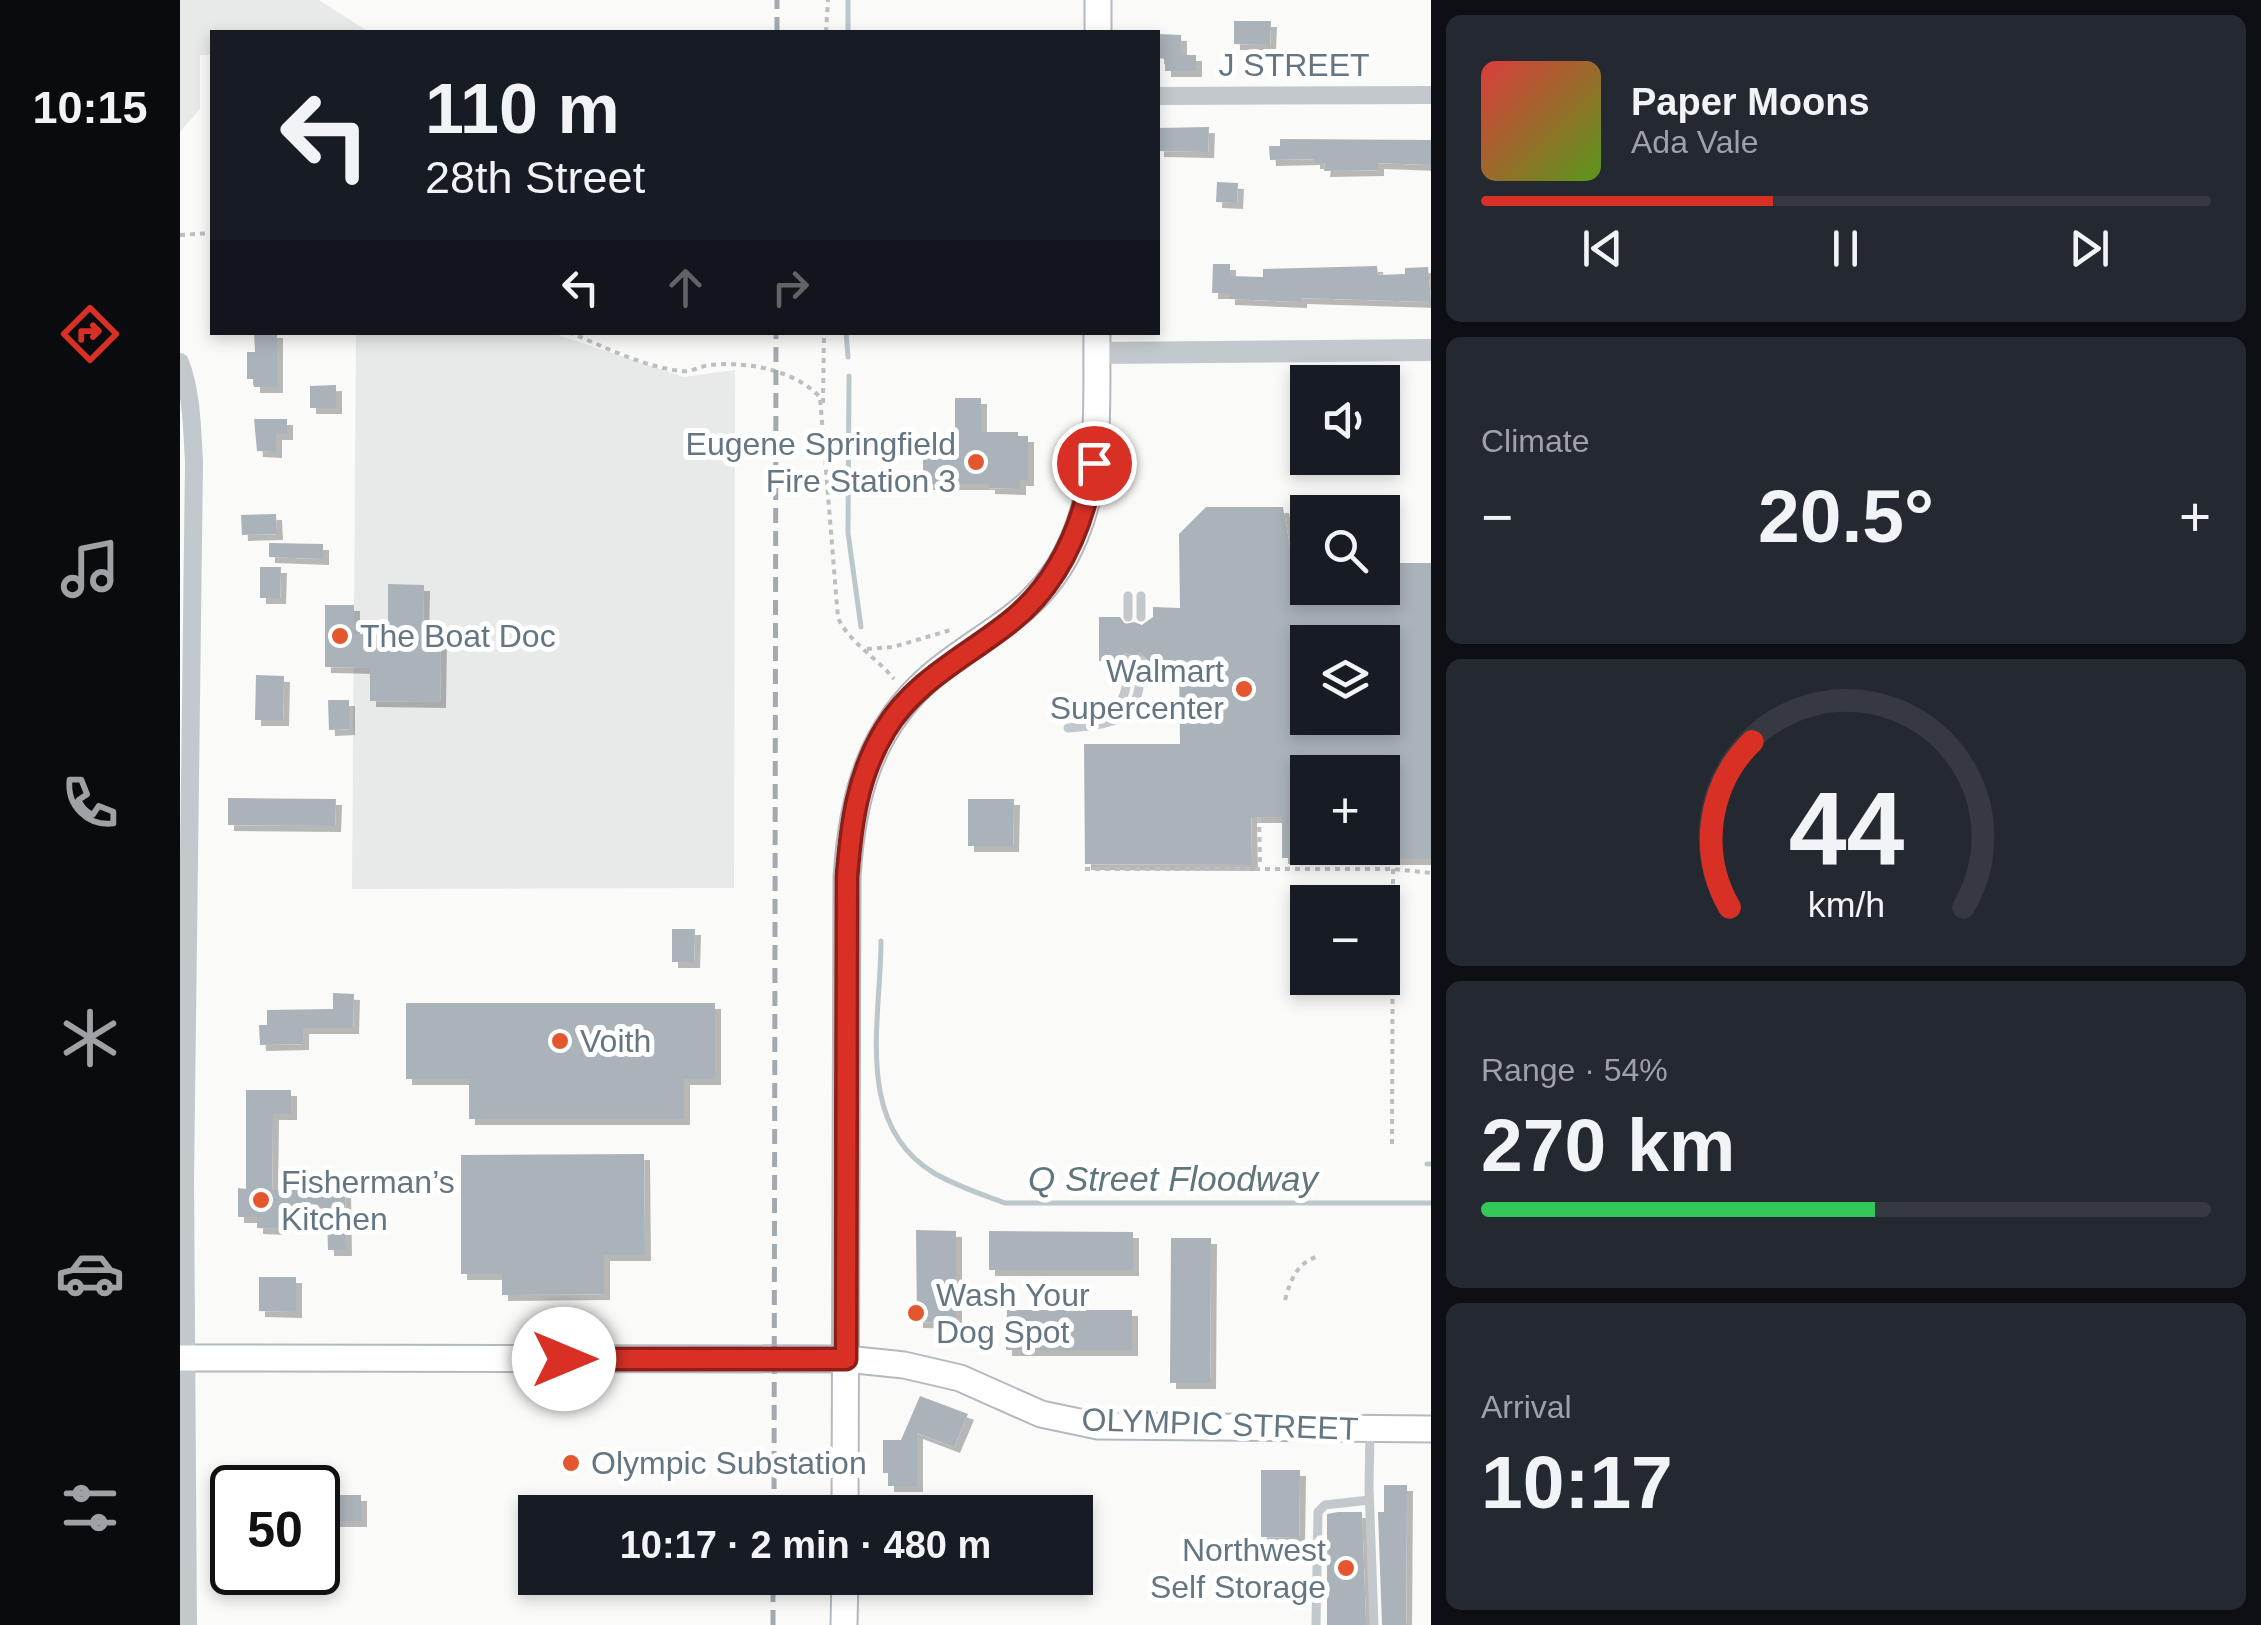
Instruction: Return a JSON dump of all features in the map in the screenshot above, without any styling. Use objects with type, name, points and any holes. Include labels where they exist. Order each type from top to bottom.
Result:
[{"type":"main road","points":[[1098,0],[1098,30]]},
{"type":"main road","points":[[845,1495],[847,877],[858,793],[885,730],[910,698],[936,672],[1038,596],[1074,540],[1094,463],[1096,343]]},
{"type":"main road","name":"OLYMPIC STREET","points":[[184,1358],[846,1359],[904,1364],[960,1378],[1041,1414],[1098,1426],[1431,1429]]},
{"type":"main road","points":[[844,1625],[845,1595]]},
{"type":"street","name":"J STREET","points":[[1160,96],[1431,95]]},
{"type":"street","points":[[1096,343],[1431,350]]},
{"type":"street","points":[[180,362],[192,415],[194,462],[184,1358],[188,1625]]},
{"type":"lane","points":[[1128,596],[1128,617]]},
{"type":"lane","points":[[1141,596],[1141,617]]},
{"type":"lane","points":[[1068,714],[1105,712],[1120,704],[1128,690],[1128,661]]},
{"type":"lane","points":[[1068,728],[1107,724],[1130,713],[1140,692],[1140,661]]},
{"type":"lane","points":[[1370,1428],[1374,1625]]},
{"type":"lane","points":[[1316,1625],[1318,1512],[1325,1504],[1369,1500]]},
{"type":"path","points":[[826,30],[828,0]]},
{"type":"path","points":[[180,235],[210,233]]},
{"type":"path","points":[[575,335],[606,349],[683,372],[709,365],[758,365],[811,388],[823,406]]},
{"type":"path","points":[[824,335],[823,406],[834,598],[846,634],[866,649],[894,680]]},
{"type":"path","points":[[811,388],[823,381]]},
{"type":"path","points":[[866,649],[893,647],[954,628]]},
{"type":"path","points":[[1259,817],[1260,868]]},
{"type":"path","points":[[1085,869],[1393,868],[1431,873]]},
{"type":"path","points":[[1392,1144],[1393,868]]},
{"type":"path","points":[[1284,1300],[1300,1264],[1318,1256]]},
{"type":"shaded area","points":[[180,0],[319,0],[366,30],[210,30],[210,55],[200,55],[200,109],[180,132]]},
{"type":"shaded area","points":[[356,335],[558,335],[684,377],[735,370],[734,888],[352,889]]},
{"type":"building","points":[[1234,21],[1271,21],[1270,45],[1234,44]]},
{"type":"building","points":[[1160,34],[1181,35],[1181,55],[1196,55],[1196,71],[1165,71],[1165,59],[1160,58]]},
{"type":"building","points":[[1209,127],[1208,152],[1160,151],[1160,128]]},
{"type":"building","points":[[1280,139],[1431,140],[1431,165],[1378,163],[1378,170],[1324,171],[1325,163],[1314,163],[1314,159],[1270,160],[1269,146],[1280,146]]},
{"type":"building","points":[[1217,182],[1238,183],[1237,203],[1216,202]]},
{"type":"building","points":[[1213,264],[1230,264],[1230,276],[1263,277],[1263,269],[1377,266],[1378,275],[1405,274],[1405,268],[1428,267],[1431,302],[1229,299],[1229,293],[1212,293]]},
{"type":"building","points":[[254,335],[277,335],[277,387],[254,387],[254,379],[247,379],[247,352],[255,352]]},
{"type":"building","points":[[336,385],[336,408],[310,408],[310,386]]},
{"type":"building","name":"Eugene Springfield Fire Station 3","points":[[955,398],[981,398],[981,432],[1018,432],[1018,436],[1028,436],[1028,480],[1020,480],[1020,489],[989,488],[989,484],[927,484],[923,448],[955,448]]},
{"type":"building","points":[[254,419],[287,419],[287,434],[276,434],[276,452],[257,451]]},
{"type":"building","name":"Walmart Supercenter","points":[[1206,507],[1283,507],[1290,547],[1290,605],[1400,605],[1400,563],[1431,563],[1431,859],[1400,859],[1400,755],[1290,755],[1290,858],[1282,858],[1282,817],[1251,817],[1252,865],[1085,864],[1084,744],[1180,744],[1179,661],[1149,661],[1140,653],[1125,653],[1120,661],[1099,661],[1099,617],[1120,617],[1125,624],[1142,625],[1153,617],[1153,607],[1180,608],[1179,534]]},
{"type":"building","points":[[276,514],[277,534],[242,535],[241,515]]},
{"type":"building","points":[[269,543],[323,544],[323,559],[269,557]]},
{"type":"building","points":[[260,567],[281,567],[280,598],[260,598]]},
{"type":"building","points":[[388,584],[424,585],[423,635],[441,635],[440,702],[370,701],[370,668],[325,667],[325,605],[354,605],[354,634],[388,635]]},
{"type":"building","points":[[256,675],[284,676],[283,720],[255,720]]},
{"type":"building","points":[[328,700],[349,700],[349,729],[329,730]]},
{"type":"building","points":[[228,798],[336,799],[335,826],[228,825]]},
{"type":"building","points":[[968,799],[1014,799],[1013,846],[968,846]]},
{"type":"building","points":[[672,929],[695,929],[694,962],[672,962]]},
{"type":"building","points":[[333,993],[354,994],[353,1028],[303,1028],[303,1044],[260,1045],[259,1025],[267,1025],[267,1010],[333,1009]]},
{"type":"building","name":"Voith","points":[[406,1003],[715,1003],[715,1079],[684,1079],[684,1119],[469,1119],[469,1079],[406,1079]]},
{"type":"building","points":[[246,1090],[291,1090],[291,1114],[273,1114],[272,1190],[345,1190],[346,1250],[328,1250],[327,1208],[280,1209],[280,1229],[257,1228],[257,1217],[238,1217],[238,1188],[246,1189]]},
{"type":"building","name":"Voith","points":[[644,1154],[645,1255],[604,1255],[604,1294],[502,1295],[502,1274],[461,1274],[461,1155]]},
{"type":"building","points":[[916,1230],[956,1231],[956,1323],[917,1322]]},
{"type":"building","points":[[989,1231],[1133,1232],[1133,1270],[989,1270]]},
{"type":"building","points":[[1171,1238],[1211,1238],[1210,1383],[1170,1383]]},
{"type":"building","points":[[259,1277],[296,1277],[296,1312],[259,1311]]},
{"type":"building","points":[[1007,1310],[1132,1310],[1132,1350],[1006,1350]]},
{"type":"building","points":[[920,1396],[968,1414],[954,1447],[917,1433],[917,1486],[888,1486],[888,1473],[883,1473],[883,1440],[901,1440]]},
{"type":"building","points":[[1261,1470],[1300,1470],[1299,1538],[1261,1537]]},
{"type":"building","points":[[1384,1485],[1407,1485],[1406,1625],[1382,1625],[1378,1512],[1384,1512]]},
{"type":"building","points":[[340,1495],[361,1495],[361,1521],[340,1521]]},
{"type":"building","name":"Northwest Self Storage","points":[[1362,1512],[1366,1625],[1327,1625],[1327,1514]]},
{"type":"waterway","name":"Q Street Floodway","points":[[848,0],[848,30]]},
{"type":"waterway","name":"Q Street Floodway","points":[[846,335],[848,357]]},
{"type":"waterway","name":"Q Street Floodway","points":[[849,376],[848,533],[861,627]]},
{"type":"waterway","name":"Q Street Floodway","points":[[881,941],[876,1036],[882,1099],[892,1127],[908,1152],[951,1182],[1005,1203],[1431,1203]]},
{"type":"railway","points":[[777,0],[777,30]]},
{"type":"railway","points":[[774,1495],[776,335]]},
{"type":"railway","points":[[773,1595],[773,1625]]},
{"type":"place","name":"Eugene Springfield Fire Station 3","points":[[976,462]]},
{"type":"place","name":"The Boat Doc","points":[[340,636]]},
{"type":"place","name":"Walmart Supercenter","points":[[1244,689]]},
{"type":"place","name":"Voith","points":[[560,1041]]},
{"type":"place","name":"Fisherman’s Kitchen","points":[[261,1200]]},
{"type":"place","name":"Wash Your Dog Spot","points":[[916,1313]]},
{"type":"place","name":"Olympic Substation","points":[[571,1463]]},
{"type":"place","name":"Northwest Self Storage","points":[[1346,1568]]},
{"type":"route","points":[[564,1359],[846,1359],[847,877],[858,793],[885,730],[910,698],[936,672],[1012,620],[1038,596],[1074,540],[1094,463]]}]
